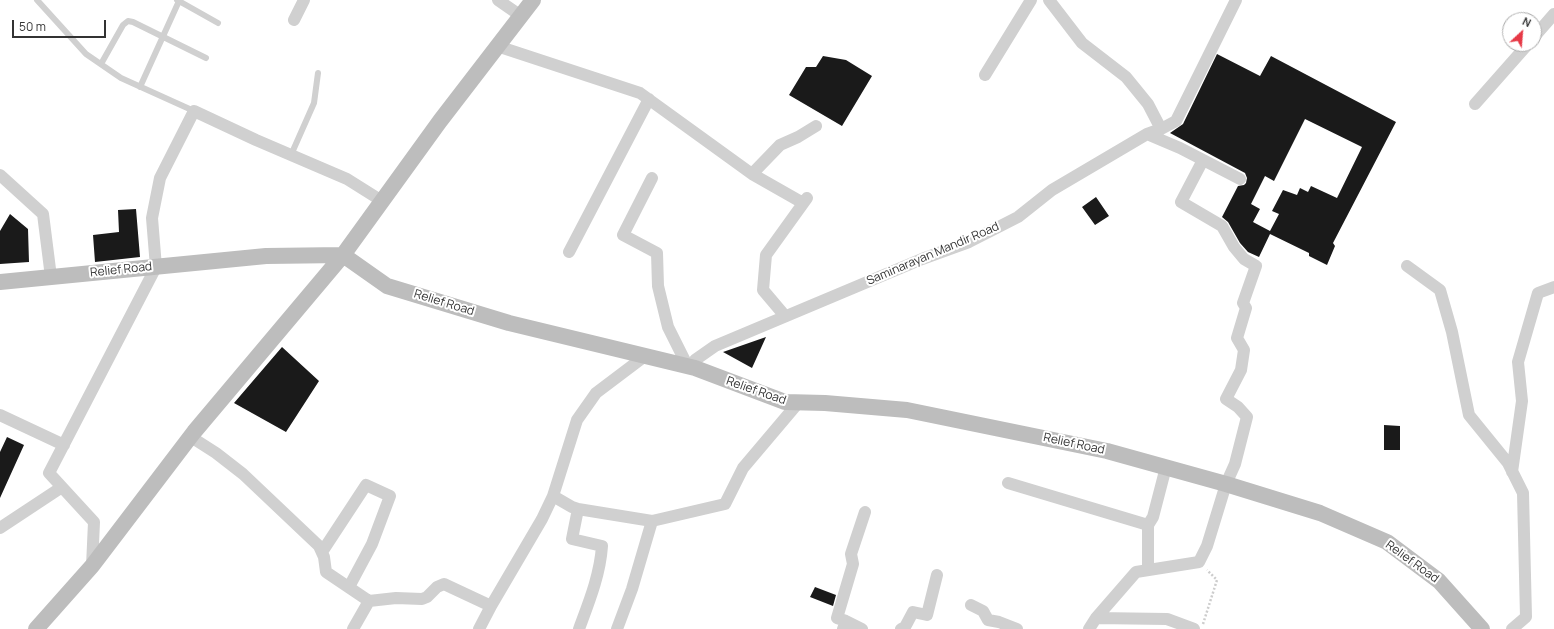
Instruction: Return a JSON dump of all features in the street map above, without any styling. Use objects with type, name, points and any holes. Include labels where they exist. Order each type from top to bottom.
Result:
[{"type":"main road","points":[[36,629],[92,566],[190,437],[343,255],[440,121],[533,0]]},
{"type":"main road","name":"Relief Road","points":[[0,282],[266,256],[343,255],[387,286],[509,323],[691,368],[784,402],[825,403],[907,410],[1107,451],[1226,484],[1320,513],[1387,542],[1439,581],[1482,629]]},
{"type":"street","points":[[294,20],[304,0]]},
{"type":"street","points":[[498,0],[521,16]]},
{"type":"street","points":[[986,75],[1031,0]]},
{"type":"street","points":[[1049,0],[1082,44],[1126,77],[1148,104],[1161,129]]},
{"type":"street","name":"Saminarayan Mandir Road","points":[[691,368],[695,360],[715,346],[922,259],[969,242],[1018,217],[1052,190],[1147,134],[1176,121],[1236,0]]},
{"type":"street","points":[[1542,28],[1554,14]]},
{"type":"street","points":[[497,46],[640,93],[752,174],[805,200],[766,255],[763,290],[785,316]]},
{"type":"street","points":[[1475,104],[1521,52]]},
{"type":"street","points":[[569,252],[649,99]]},
{"type":"street","points":[[92,566],[94,522],[49,473],[156,267],[152,218],[160,178],[194,111],[291,156],[347,179],[382,201]]},
{"type":"street","points":[[752,174],[780,145],[798,137],[816,126]]},
{"type":"street","points":[[1147,134],[1204,160],[1240,179]]},
{"type":"street","points":[[1088,629],[1136,572],[1199,562],[1207,546],[1226,484],[1234,464],[1247,417],[1238,407],[1226,399],[1241,370],[1244,350],[1237,338],[1246,308],[1243,304],[1256,266],[1244,260],[1234,247],[1222,226],[1181,202],[1204,160]]},
{"type":"street","points":[[0,175],[43,214],[51,277]]},
{"type":"street","points":[[652,178],[623,235],[657,253],[658,286],[668,327],[691,368]]},
{"type":"street","points":[[1407,266],[1440,290],[1452,332],[1470,415],[1508,463],[1522,493],[1526,617],[1512,629]]},
{"type":"street","points":[[1512,472],[1522,401],[1518,362],[1538,292],[1554,287]]},
{"type":"street","points":[[479,629],[542,519],[553,496],[577,420],[596,393],[645,356]]},
{"type":"street","points":[[553,496],[578,509],[652,521],[725,504],[743,468],[798,403]]},
{"type":"street","points":[[0,415],[64,445]]},
{"type":"street","points":[[190,437],[216,453],[243,474],[319,546],[324,557],[326,572],[369,600],[396,598],[422,599],[436,587],[444,584],[491,606]]},
{"type":"street","points":[[1148,570],[1148,525],[1153,517],[1166,467]]},
{"type":"street","points":[[1008,483],[1148,525]]},
{"type":"street","points":[[322,552],[366,485],[390,496],[372,544],[349,587]]},
{"type":"street","points":[[0,528],[62,487]]},
{"type":"street","points":[[578,509],[572,540],[602,546],[601,560],[594,588],[579,629]]},
{"type":"street","points":[[862,629],[845,625],[837,618],[853,564],[851,554],[865,512]]},
{"type":"street","points":[[617,629],[632,589],[652,521]]},
{"type":"street","points":[[901,629],[905,627],[913,612],[927,615],[937,575]]},
{"type":"street","points":[[353,629],[369,600]]},
{"type":"street","points":[[971,605],[983,611],[988,620],[1016,629]]},
{"type":"street","points":[[1096,618],[1167,619],[1194,629]]},
{"type":"lane","points":[[37,0],[86,54],[100,64],[122,78],[194,111]]},
{"type":"lane","points":[[140,86],[178,1],[218,23]]},
{"type":"lane","points":[[100,64],[123,25],[128,21],[133,22],[206,58]]},
{"type":"lane","points":[[291,156],[314,103],[318,73]]},
{"type":"path","points":[[1199,562],[1217,580],[1202,629]]},
{"type":"building","points":[[1217,54],[1260,76],[1271,56],[1396,122],[1333,243],[1335,246],[1327,265],[1309,256],[1309,253],[1270,234],[1259,257],[1248,252],[1240,243],[1228,222],[1222,217],[1238,186],[1246,183],[1247,178],[1245,173],[1170,133],[1183,124]],"holes":[[[1305,119],[1362,147],[1337,198],[1311,186],[1308,192],[1300,188],[1297,195],[1283,190],[1272,211],[1279,214],[1270,231],[1253,222],[1260,209],[1251,204],[1265,176],[1274,181]]]},
{"type":"building","points":[[823,56],[846,60],[872,76],[842,126],[789,95],[806,67],[816,67]]},
{"type":"building","points":[[1096,197],[1109,216],[1095,225],[1082,207]]},
{"type":"building","points":[[136,209],[140,257],[95,262],[93,235],[119,232],[118,210]]},
{"type":"building","points":[[10,214],[28,229],[29,262],[0,264],[0,231]]},
{"type":"building","points":[[766,337],[752,368],[723,352]]},
{"type":"building","points":[[282,347],[319,381],[286,432],[234,403]]},
{"type":"building","points":[[1384,425],[1400,426],[1400,450],[1384,450]]},
{"type":"building","points":[[7,437],[24,445],[0,498],[0,452]]},
{"type":"building","points":[[815,587],[836,595],[833,606],[810,597]]}]
